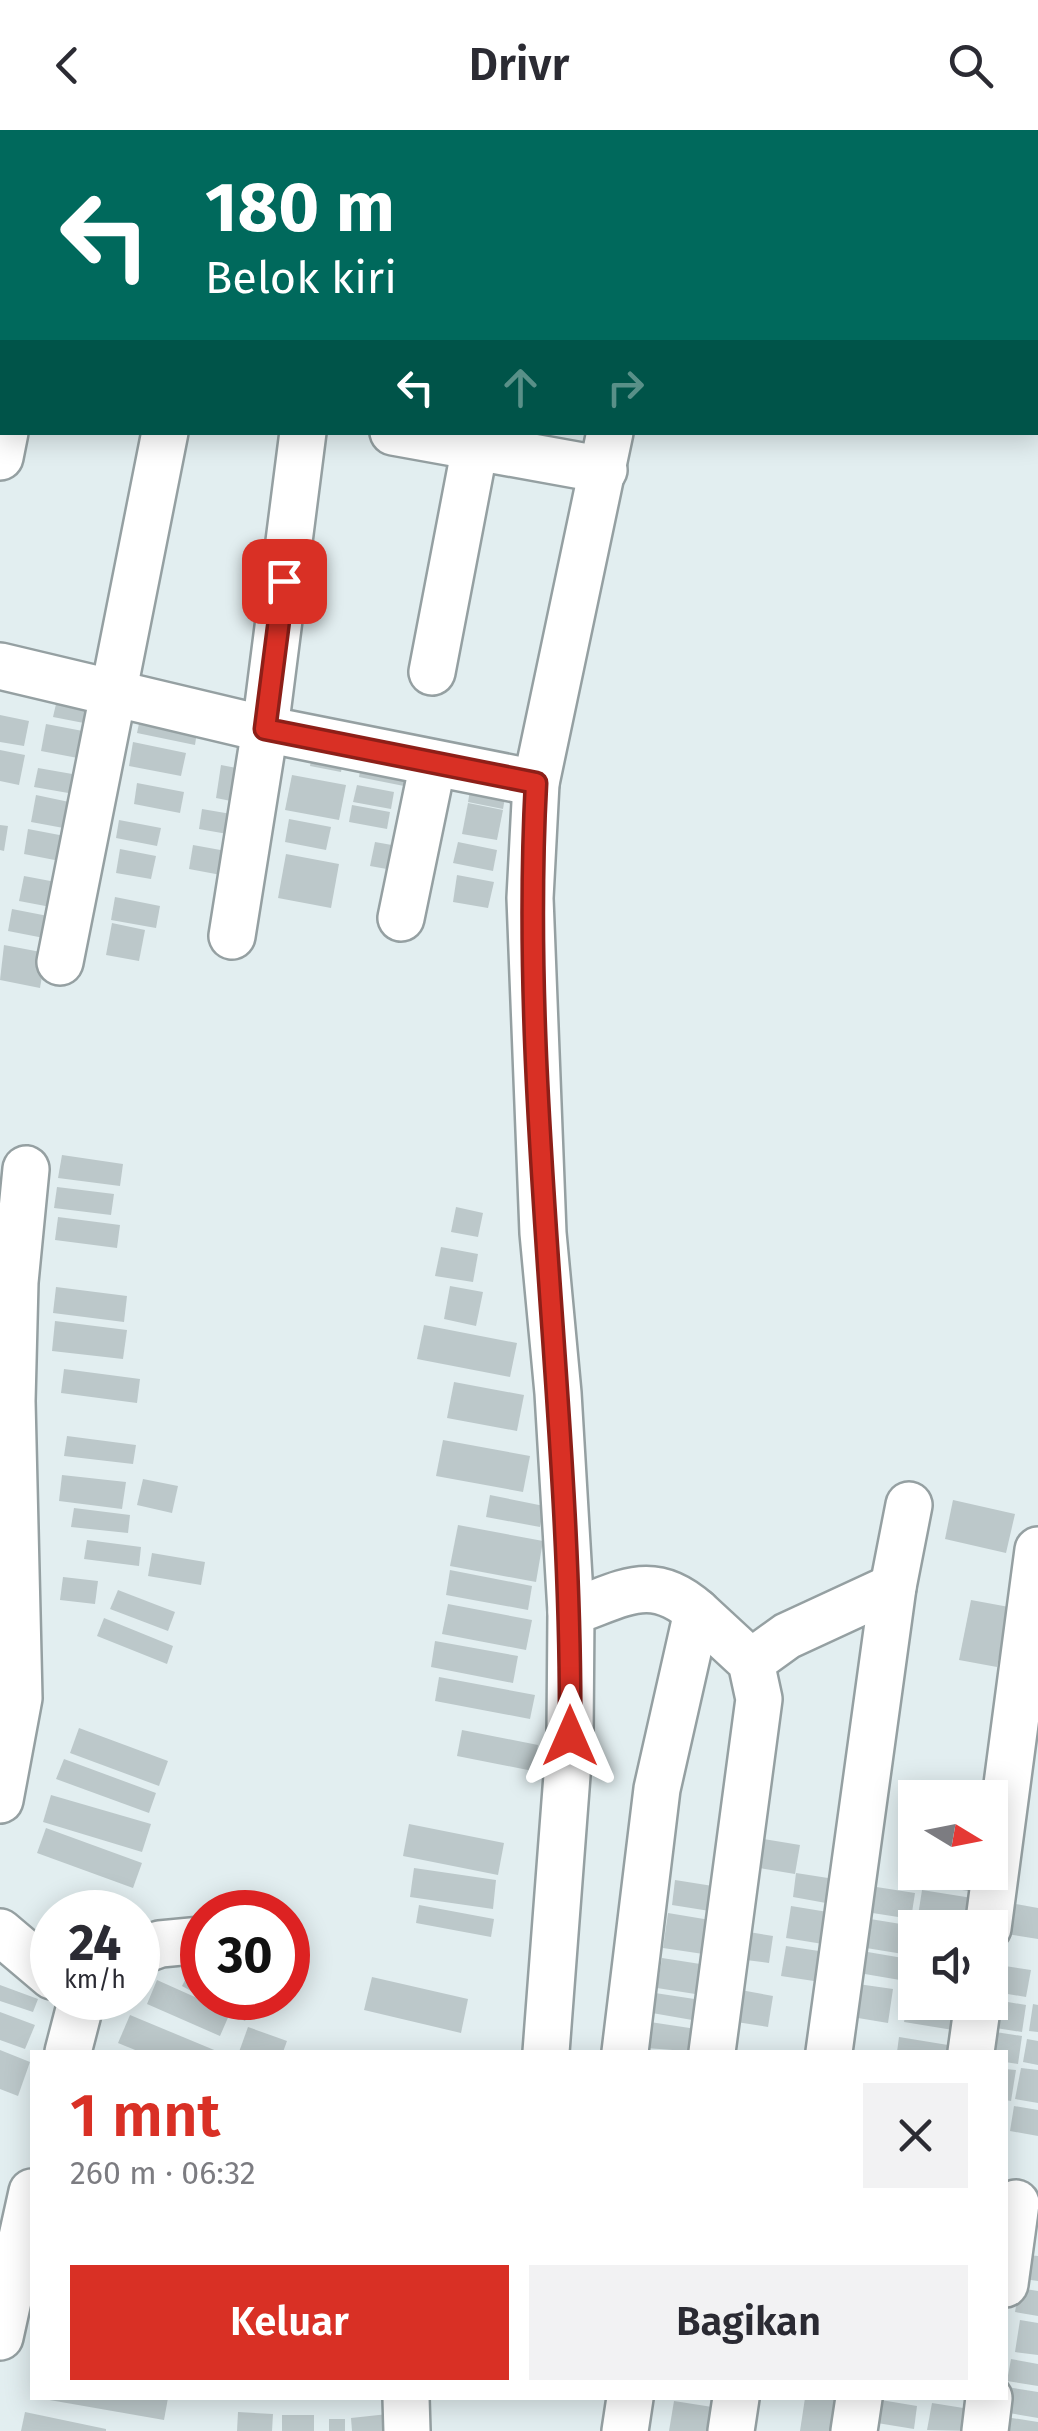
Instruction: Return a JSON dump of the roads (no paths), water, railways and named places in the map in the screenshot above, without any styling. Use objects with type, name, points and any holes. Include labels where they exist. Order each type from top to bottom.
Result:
[{"type":"street","points":[[60,962],[165,435]]},
{"type":"street","points":[[232,936],[265,729],[303,435]]},
{"type":"street","points":[[409,435],[475,447],[607,451],[536,783],[529,969],[571,1612],[570,1736],[546,2050]]},
{"type":"street","points":[[432,672],[475,447]]},
{"type":"street","points":[[0,666],[265,729],[536,783]]},
{"type":"street","points":[[402,918],[433,763]]},
{"type":"street","points":[[0,1800],[19,1698],[12,1401],[15,1282],[26,1169]]},
{"type":"street","points":[[829,2050],[893,1587],[909,1505]]},
{"type":"street","points":[[990,1910],[1038,1550]]},
{"type":"street","points":[[751,1662],[787,1636],[893,1587]]},
{"type":"street","points":[[571,1612],[632,1589],[670,1592],[698,1612],[751,1662],[760,1700],[757,1734],[712,2050]]},
{"type":"street","points":[[625,2050],[658,1788],[698,1612]]},
{"type":"street","points":[[0,1932],[30,1956]]},
{"type":"street","points":[[68,2050],[72,2020]]},
{"type":"street","points":[[971,2050],[975,2020]]},
{"type":"street","points":[[30,2201],[0,2338],[30,2343]]},
{"type":"street","points":[[1008,2268],[1020,2203]]},
{"type":"street","points":[[406,2400],[406,2431]]},
{"type":"street","points":[[625,2431],[630,2400]]},
{"type":"street","points":[[731,2431],[736,2400]]},
{"type":"street","points":[[854,2431],[858,2400]]},
{"type":"street","points":[[985,2431],[989,2400]]}]
